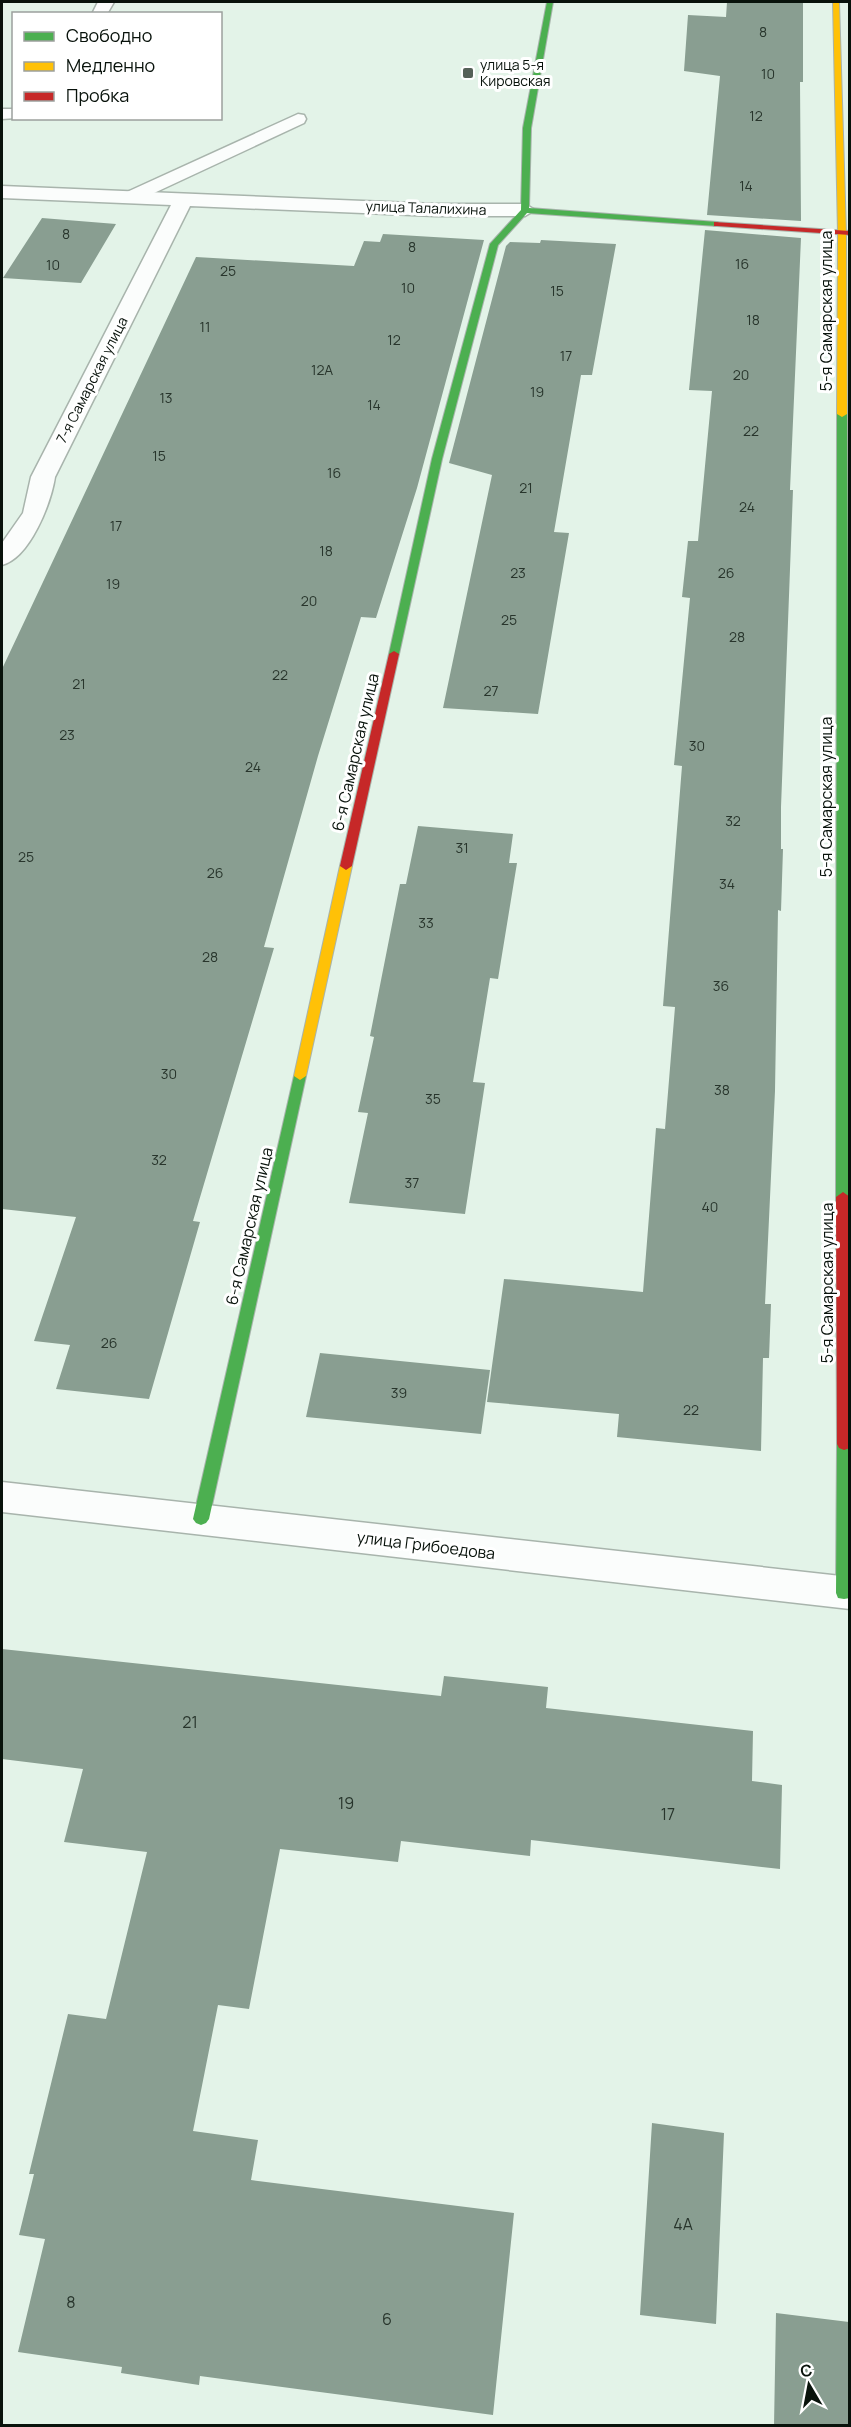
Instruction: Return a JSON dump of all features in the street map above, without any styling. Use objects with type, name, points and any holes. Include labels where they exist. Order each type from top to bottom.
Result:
[{"type":"street","points":[[525,210],[527,128],[550,2]]},
{"type":"street","name":"5-я Самарская улица","points":[[837,2],[846,233],[847,1593]]},
{"type":"street","name":"улица Талалихина","points":[[2,192],[436,210],[525,210],[846,233]]},
{"type":"street","name":"7-я Самарская улица","points":[[2,558],[26,531],[40,503],[43,477],[184,198]]},
{"type":"street","name":"6-я Самарская улица","points":[[201,1519],[437,459],[494,244],[525,210]]},
{"type":"street","name":"улица Грибоедова","points":[[2,1497],[847,1593]]},
{"type":"lane","points":[[133,196],[298,119]]},
{"type":"building","points":[[727,2],[803,2],[803,82],[800,82],[801,221],[707,215],[720,76],[684,71],[688,15],[726,17]]},
{"type":"building","points":[[42,218],[116,224],[81,283],[3,278]]},
{"type":"building","points":[[705,230],[801,238],[790,490],[793,490],[781,807],[781,849],[783,849],[781,911],[778,910],[775,1091],[765,1304],[771,1304],[769,1358],[763,1358],[761,1451],[617,1437],[619,1414],[487,1402],[504,1279],[643,1292],[656,1128],[665,1129],[675,1007],[663,1006],[682,766],[674,765],[690,598],[682,597],[688,541],[698,541],[712,391],[689,390]]},
{"type":"building","points":[[383,234],[484,240],[417,488],[376,618],[361,617],[318,756],[264,947],[274,948],[193,1221],[200,1222],[149,1399],[56,1389],[70,1345],[34,1341],[76,1217],[2,1209],[2,669],[196,257],[354,266],[364,241],[380,242]]},
{"type":"building","points":[[541,240],[616,244],[592,375],[581,375],[554,532],[569,533],[538,714],[443,708],[492,475],[449,463],[506,246],[510,242],[540,243]]},
{"type":"building","points":[[418,826],[513,834],[509,863],[517,863],[498,979],[490,978],[473,1082],[485,1083],[465,1214],[349,1203],[368,1113],[358,1112],[374,1037],[370,1036],[400,884],[406,884]]},
{"type":"building","points":[[320,1353],[490,1370],[481,1434],[306,1417]]},
{"type":"building","points":[[2,1649],[441,1696],[444,1676],[548,1687],[546,1708],[753,1731],[752,1781],[782,1785],[780,1869],[531,1840],[530,1856],[401,1841],[398,1862],[280,1849],[249,2009],[218,2005],[193,2131],[258,2140],[251,2180],[514,2213],[493,2415],[200,2376],[199,2385],[121,2373],[122,2367],[18,2352],[45,2239],[19,2235],[34,2174],[29,2174],[68,2014],[106,2019],[147,1852],[64,1842],[83,1769],[2,1759]]},
{"type":"building","points":[[652,2123],[724,2133],[716,2324],[640,2315]]},
{"type":"building","points":[[776,2313],[849,2322],[849,2426],[774,2426]]},
{"type":"traffic: fast","points":[[550,2],[527,128],[525,210],[717,224]]},
{"type":"traffic: fast","points":[[394,654],[437,459],[494,244],[525,210]]},
{"type":"traffic: fast","points":[[842,414],[843,1197]]},
{"type":"traffic: fast","points":[[201,1519],[300,1076]]},
{"type":"traffic: fast","points":[[844,1444],[844,1593]]},
{"type":"traffic: slow","points":[[836,2],[842,233],[842,414]]},
{"type":"traffic: slow","points":[[300,1076],[346,866]]},
{"type":"traffic: jam","points":[[717,224],[850,233]]},
{"type":"traffic: jam","points":[[346,866],[394,654]]},
{"type":"traffic: jam","points":[[843,1197],[844,1444]]},
{"type":"place","name":"улица 5-я Кировская","points":[[468,73]]}]
